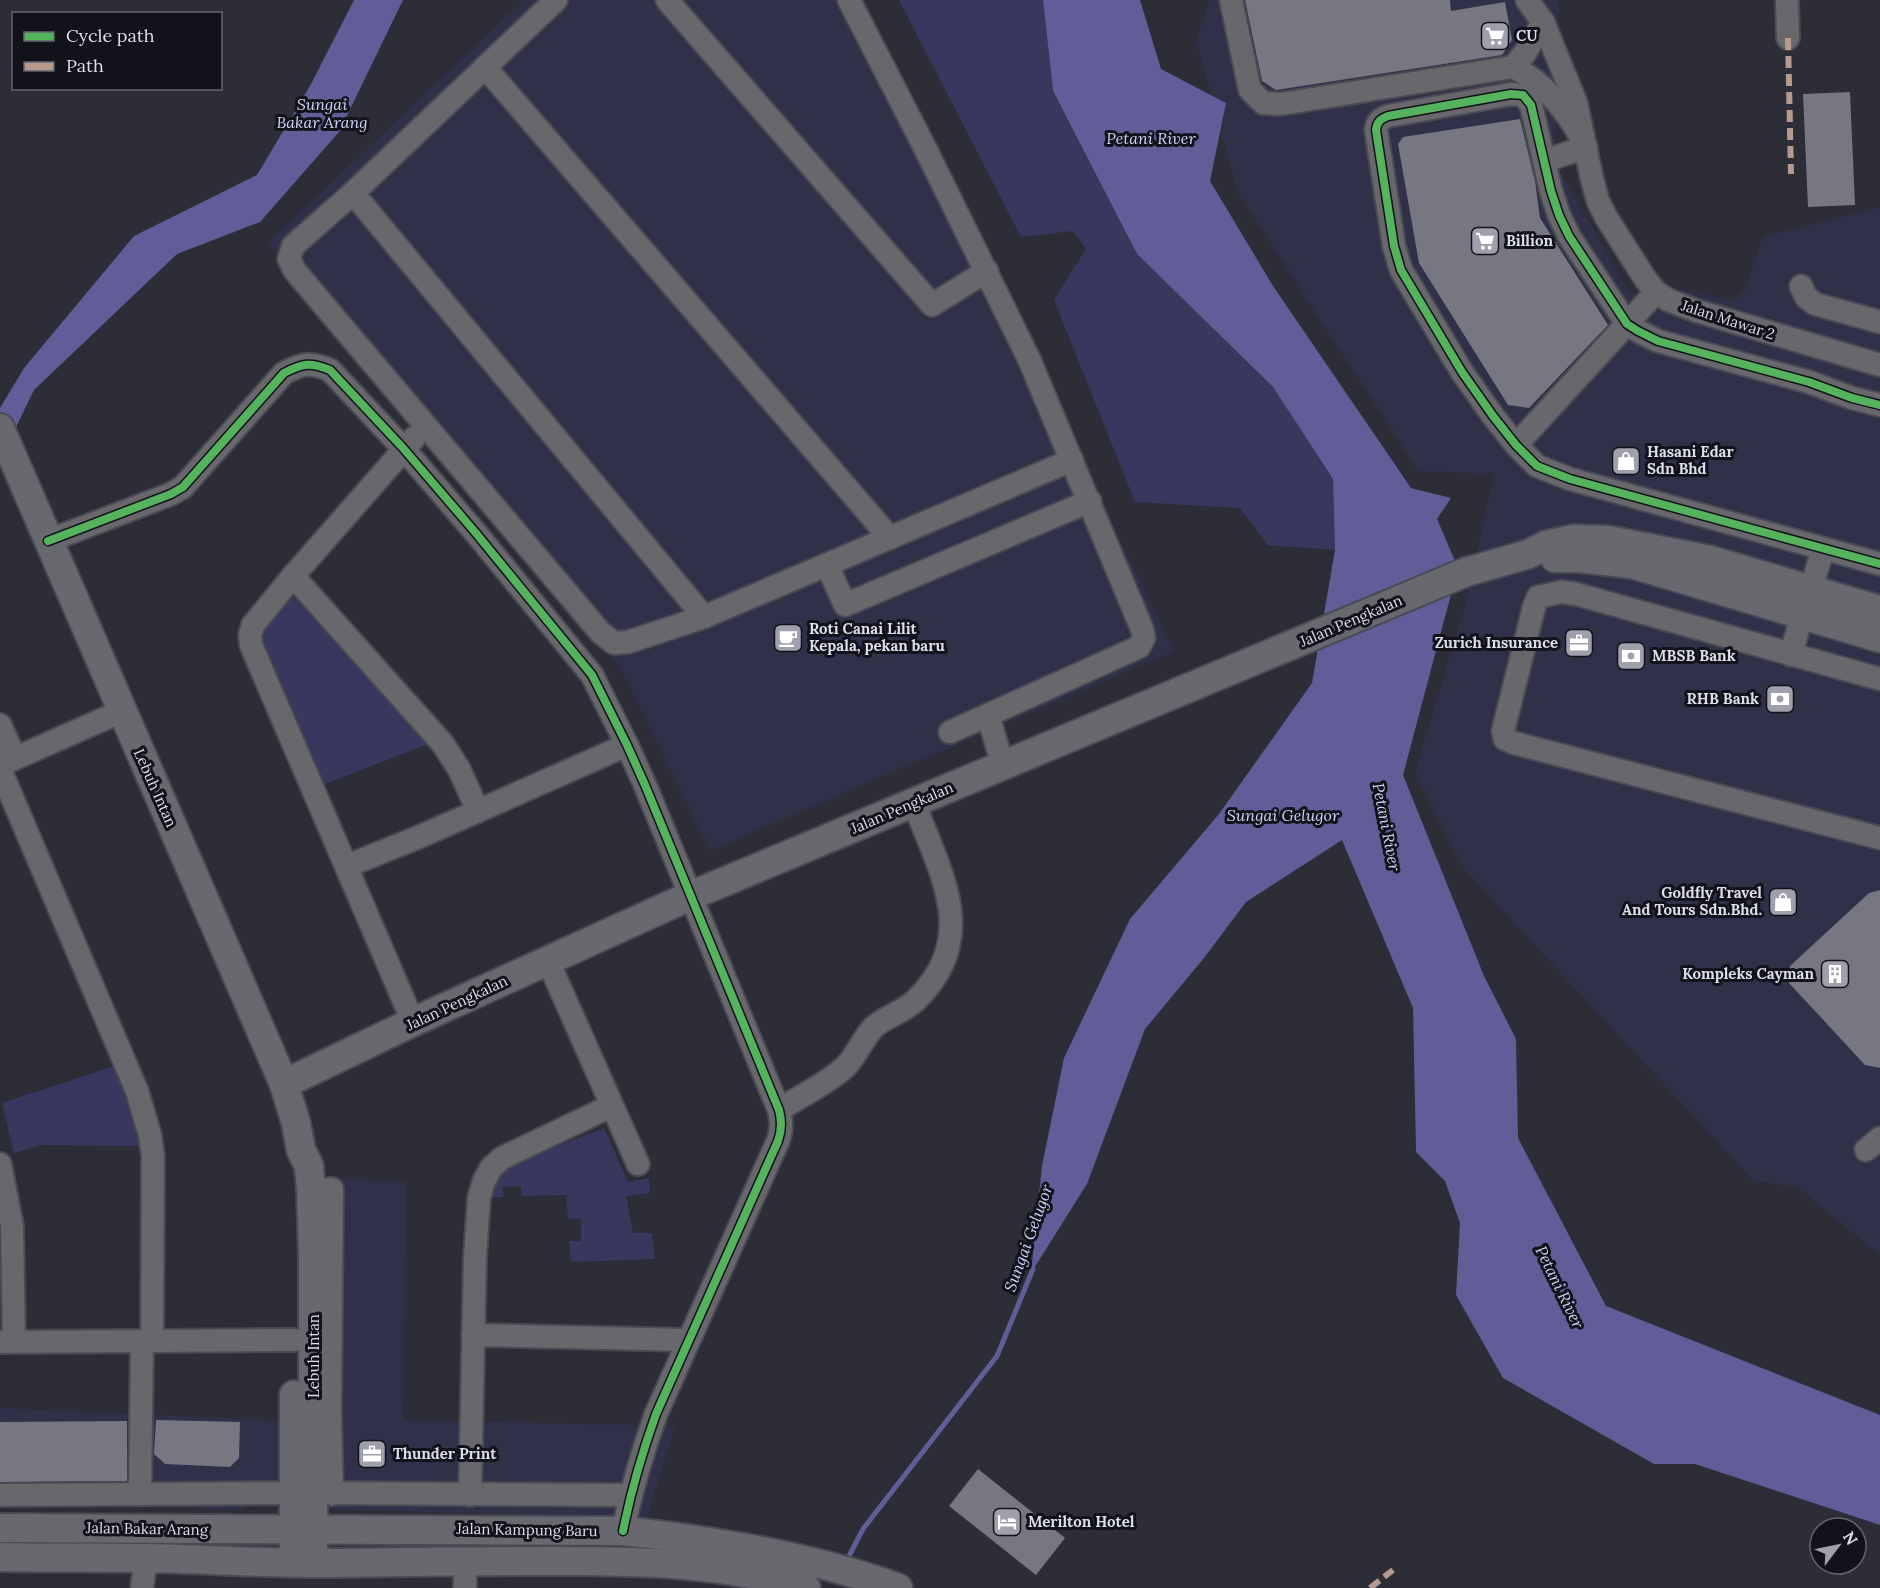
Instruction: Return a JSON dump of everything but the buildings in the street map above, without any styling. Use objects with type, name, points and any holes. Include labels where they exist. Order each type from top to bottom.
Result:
[{"type":"main road","name":"Lebuh Intan","points":[[5,440],[284,1084],[301,1150],[309,1166],[322,1413],[313,1493],[303,1530],[303,1563]]},
{"type":"main road","name":"Jalan Pengkalan","points":[[284,1084],[413,1022],[690,896],[1466,572],[1529,554],[1545,545],[1574,539],[1608,540],[1710,560],[1806,601],[1880,638]]},
{"type":"main road","name":"Jalan Pengkalan","points":[[1806,601],[1880,610]]},
{"type":"main road","name":"Lebuh Intan","points":[[301,1150],[295,1190],[294,1340],[313,1493]]},
{"type":"main road","name":"Jalan Bakar Arang","points":[[0,1528],[303,1530]]},
{"type":"main road","name":"Jalan Kampung Baru","points":[[303,1530],[623,1531],[720,1543],[808,1575]]},
{"type":"main road","name":"Jalan Bakar Arang","points":[[0,1557],[146,1558],[303,1563]]},
{"type":"main road","name":"Jalan Kampung Baru","points":[[303,1563],[465,1574],[659,1562],[780,1580],[808,1575],[870,1577],[898,1588]]},
{"type":"street","points":[[556,0],[353,193],[293,246],[289,259],[294,271],[601,633],[614,643],[628,642],[704,617],[1072,460]]},
{"type":"street","points":[[668,0],[932,305],[987,272]]},
{"type":"street","points":[[849,0],[987,272],[1033,369],[1139,619],[1144,638],[1138,646],[950,732]]},
{"type":"street","points":[[1231,0],[1250,90],[1263,103],[1281,104],[1512,67],[1528,75],[1543,87],[1572,121],[1586,147],[1544,160]]},
{"type":"street","name":"Jalan Mawar 2","points":[[1527,0],[1543,11],[1576,102],[1598,201],[1617,236],[1656,292],[1668,300],[1697,311],[1871,362]]},
{"type":"street","points":[[1787,0],[1788,38]]},
{"type":"street","points":[[1512,67],[1525,53],[1543,11]]},
{"type":"street","points":[[485,67],[890,538]]},
{"type":"street","points":[[1349,93],[1377,123]]},
{"type":"street","points":[[1880,405],[1852,398],[1809,382],[1658,341],[1627,324],[1569,236],[1559,214],[1531,105],[1529,100],[1519,94],[1388,116],[1381,118],[1377,123],[1376,130],[1394,246],[1401,270],[1462,372],[1516,445],[1538,466],[1570,479],[1880,564]]},
{"type":"street","points":[[353,193],[704,617]]},
{"type":"street","points":[[1801,286],[1806,297],[1815,304],[1880,322]]},
{"type":"street","points":[[1516,445],[1656,292]]},
{"type":"street","points":[[1852,398],[1871,362]]},
{"type":"street","points":[[48,541],[171,494],[183,487],[284,373],[298,366],[316,364],[330,370],[403,448],[592,675],[627,745],[779,1110],[782,1132],[656,1414],[639,1460],[623,1531]]},
{"type":"street","points":[[413,1022],[251,645],[250,635],[253,625],[293,576],[403,448],[426,426]]},
{"type":"street","points":[[827,565],[845,605],[1090,501]]},
{"type":"street","points":[[1791,655],[1823,549]]},
{"type":"street","points":[[293,576],[443,744],[459,769],[478,811]]},
{"type":"street","points":[[1880,680],[1576,594],[1551,593],[1538,597],[1534,608],[1503,731],[1505,740],[1880,838]]},
{"type":"street","points":[[5,764],[122,711]]},
{"type":"street","points":[[988,715],[1003,766]]},
{"type":"street","points":[[0,724],[5,764],[146,1115],[153,1156],[140,1494]]},
{"type":"street","points":[[347,866],[627,745]]},
{"type":"street","points":[[779,1110],[844,1068],[854,1058],[874,1028],[916,1000],[937,974],[947,954],[952,920],[946,888],[914,803]]},
{"type":"street","points":[[548,961],[638,1164]]},
{"type":"street","points":[[470,1495],[474,1257],[479,1198],[484,1181],[491,1168],[502,1158],[611,1106]]},
{"type":"street","points":[[0,1164],[6,1226],[7,1342],[294,1340]]},
{"type":"street","points":[[473,1335],[687,1341]]},
{"type":"street","points":[[0,1495],[313,1493],[630,1495]]},
{"type":"street","points":[[142,1588],[146,1558]]},
{"type":"shaded area","points":[[524,0],[861,0],[1174,651],[710,851],[620,667],[268,243]]},
{"type":"shaded area","points":[[899,0],[1043,0],[1053,92],[1137,254],[1273,387],[1333,479],[1335,550],[1268,545],[1240,508],[1135,502],[1054,300],[1086,249],[1073,231],[1021,237]]},
{"type":"shaded area","points":[[1210,0],[1559,0],[1555,163],[1631,295],[1681,290],[1731,300],[1745,291],[1763,237],[1880,207],[1880,1255],[1797,1187],[1754,1181],[1463,868],[1415,772],[1465,605],[1494,474],[1418,471],[1237,191],[1196,41]]},
{"type":"shaded area","points":[[290,594],[415,727],[428,744],[322,785],[261,649],[262,624]]},
{"type":"shaded area","points":[[114,1066],[137,1115],[140,1146],[40,1145],[14,1153],[2,1103]]},
{"type":"shaded area","points":[[604,1128],[628,1182],[649,1178],[650,1193],[626,1196],[633,1233],[652,1233],[655,1259],[571,1262],[569,1241],[581,1241],[581,1219],[568,1218],[566,1195],[522,1196],[521,1186],[502,1187],[504,1197],[487,1197],[500,1169]]},
{"type":"shaded area","points":[[326,1178],[406,1181],[403,1420],[675,1426],[647,1518],[321,1509]]},
{"type":"shaded area","points":[[0,1408],[290,1421],[280,1476],[243,1510],[0,1499]]},
{"type":"water","name":"Sungai Bakar Arang","points":[[354,0],[403,0],[339,132],[260,222],[177,254],[34,390],[0,460],[0,408],[24,368],[134,236],[257,175],[310,86]]},
{"type":"water","name":"Petani River","points":[[1043,0],[1140,0],[1161,69],[1226,103],[1210,181],[1273,286],[1411,488],[1451,498],[1437,519],[1458,568],[1403,775],[1484,976],[1516,1039],[1518,1138],[1606,1306],[1880,1415],[1880,1525],[1868,1521],[1868,1516],[1853,1516],[1695,1464],[1654,1464],[1503,1378],[1456,1295],[1460,1223],[1445,1181],[1416,1152],[1413,1008],[1342,840],[1246,902],[1204,958],[1145,1029],[1087,1184],[1031,1273],[1042,1166],[1064,1058],[1130,919],[1219,814],[1312,683],[1335,550],[1333,479],[1273,387],[1137,254],[1053,91]]},
{"type":"waterway","name":"Sungai Gelugor","points":[[846,1562],[863,1529],[997,1356],[1033,1269]]},
{"type":"marked path","points":[[1788,38],[1791,174]]},
{"type":"marked path","points":[[1370,1588],[1393,1570]]},
{"type":"cycle path","points":[[1880,405],[1852,398],[1809,382],[1658,341],[1627,324],[1569,236],[1559,215],[1551,191],[1531,105],[1523,95],[1511,94],[1388,116],[1378,123],[1376,130],[1394,246],[1401,270],[1462,372],[1516,445],[1537,466],[1570,479],[1880,564]]},
{"type":"cycle path","points":[[48,541],[171,494],[183,487],[284,373],[297,367],[317,366],[330,370],[403,448],[592,675],[645,785],[779,1110],[781,1122],[778,1141],[656,1414],[637,1472],[623,1531]]},
{"type":"place","name":"CU","points":[[1495,36]]},
{"type":"place","name":"Billion","points":[[1485,241]]},
{"type":"place","name":"Hasani Edar Sdn Bhd","points":[[1626,461]]},
{"type":"place","name":"Roti Canai Lilit Kepala, pekan baru","points":[[788,638]]},
{"type":"place","name":"Zurich Insurance","points":[[1579,643]]},
{"type":"place","name":"MBSB Bank","points":[[1631,656]]},
{"type":"place","name":"RHB Bank","points":[[1780,699]]},
{"type":"place","name":"Goldfly Travel And Tours Sdn.Bhd.","points":[[1783,902]]},
{"type":"place","name":"Kompleks Cayman","points":[[1835,974]]},
{"type":"place","name":"Thunder Print","points":[[372,1454]]},
{"type":"place","name":"Merilton Hotel","points":[[1007,1522]]}]
